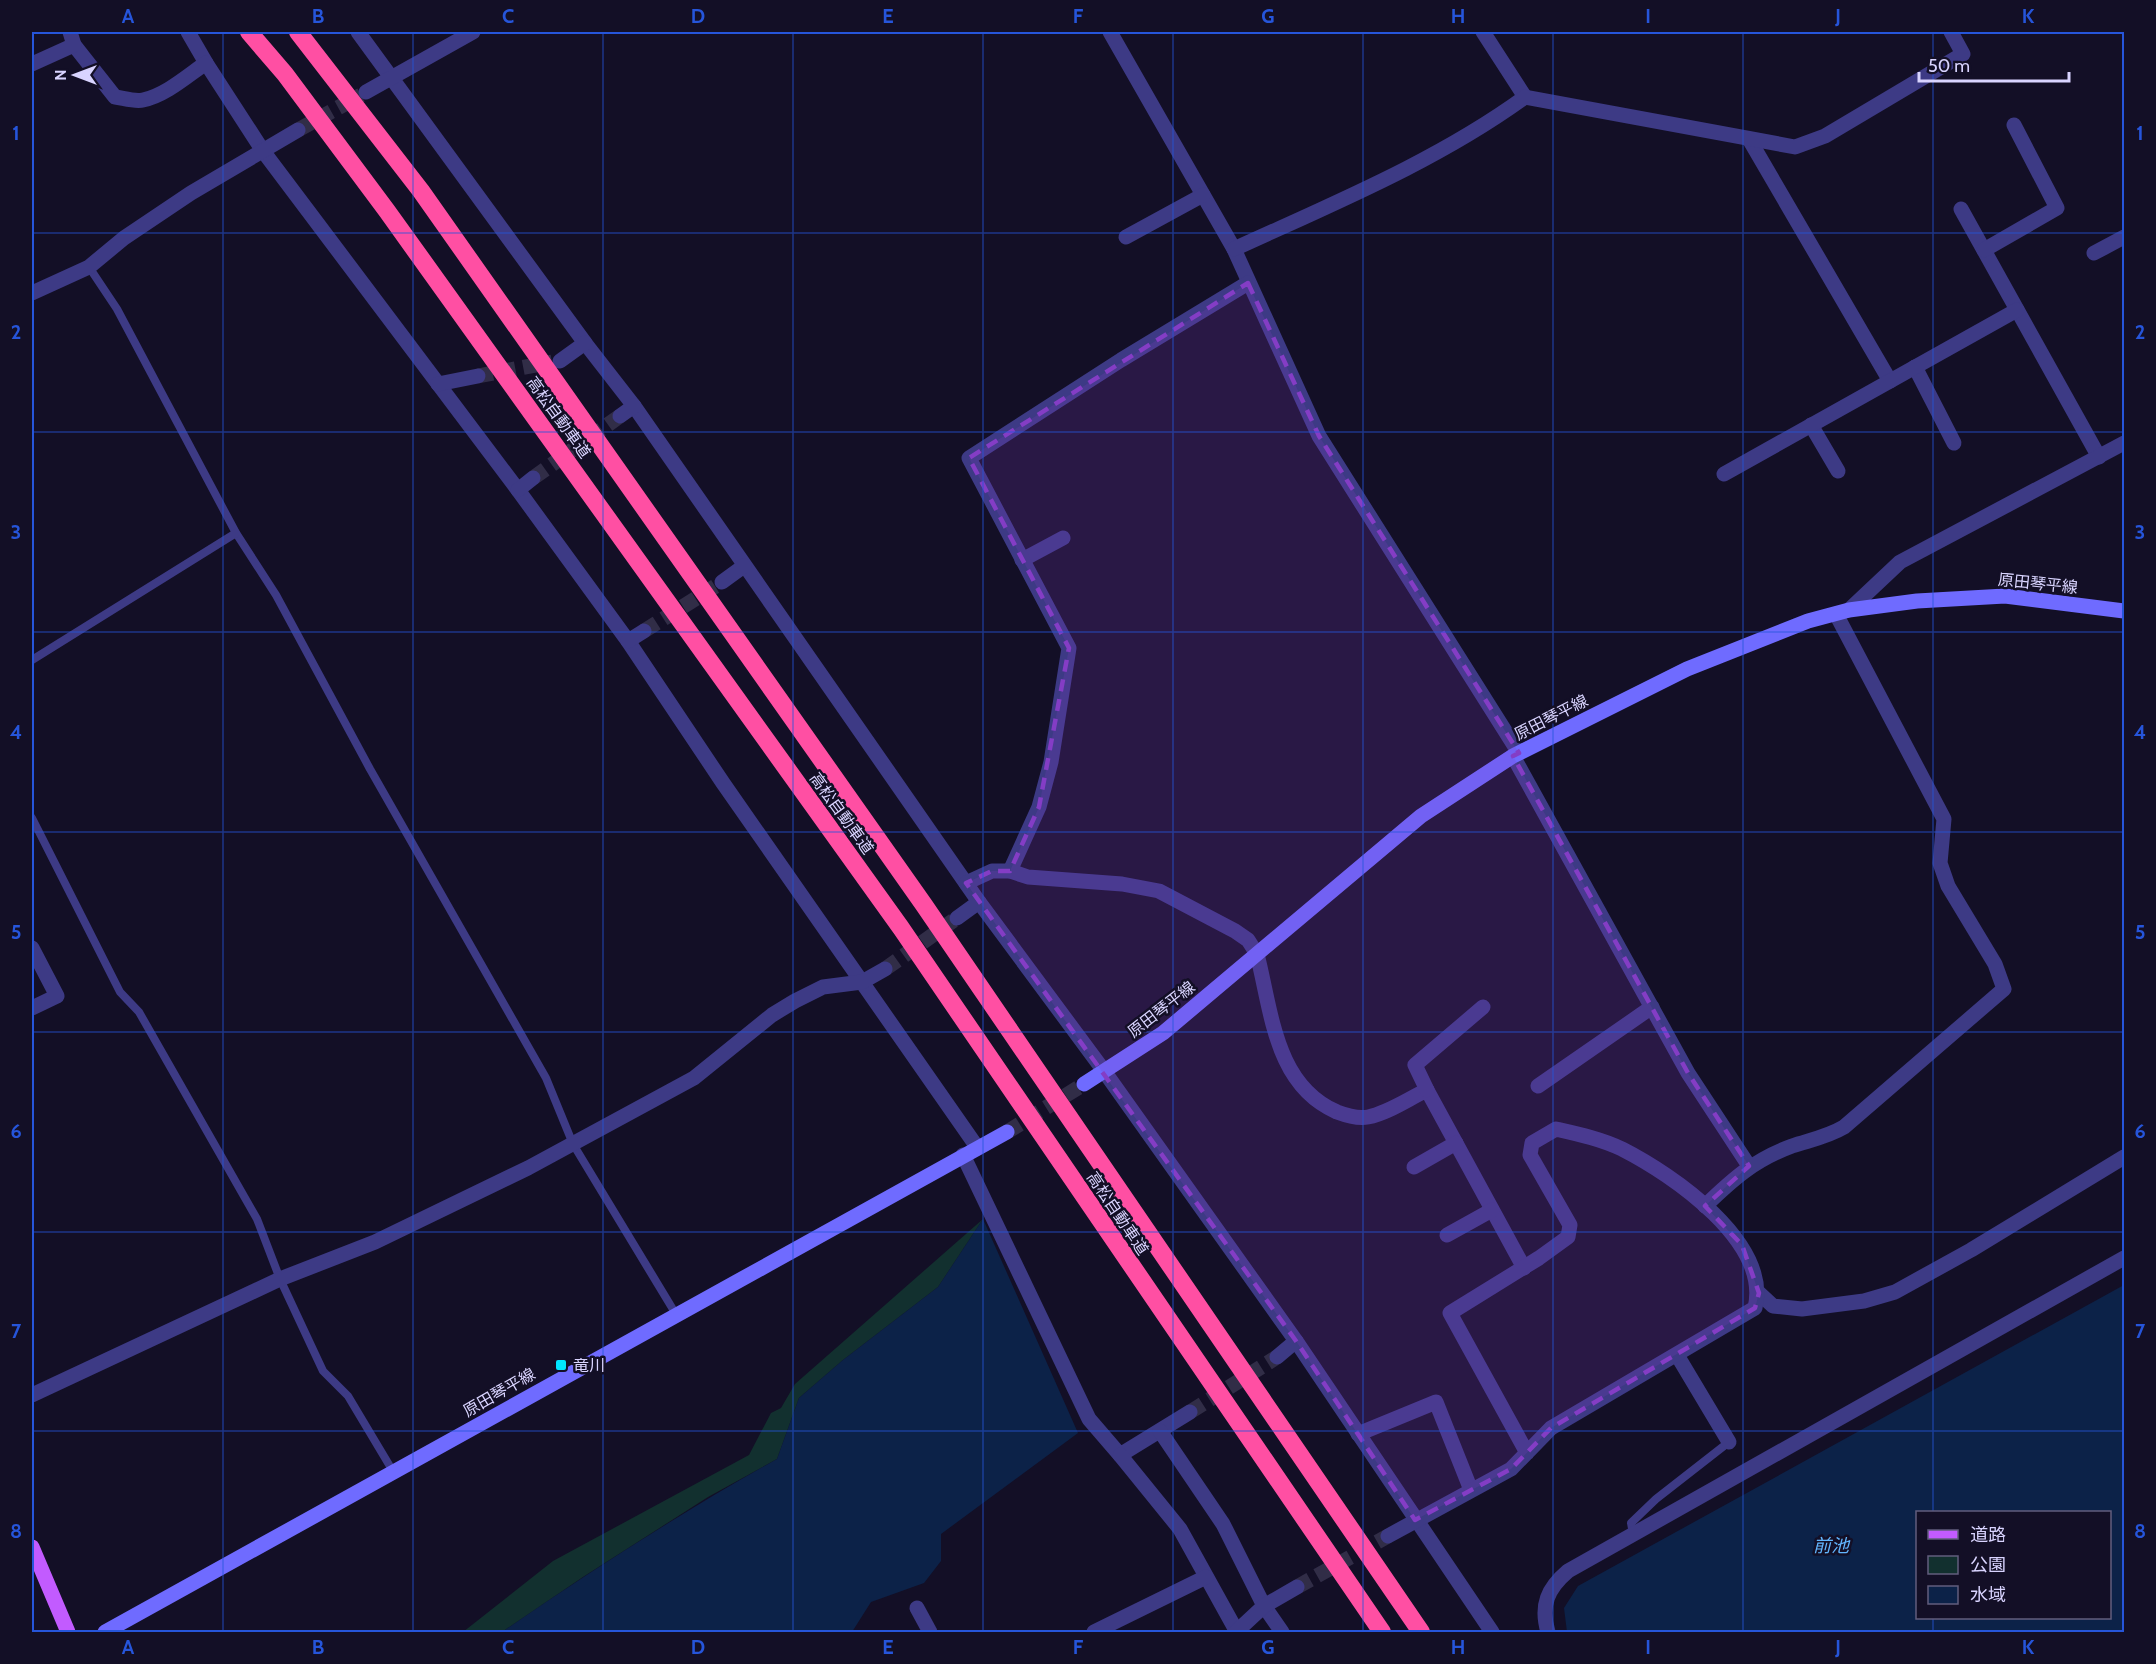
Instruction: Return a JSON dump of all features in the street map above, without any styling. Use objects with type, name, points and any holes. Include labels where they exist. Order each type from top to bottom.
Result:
[{"type":"highway","name":"高松自動車道","points":[[249,32],[285,74],[387,211],[901,928],[1382,1632]]},
{"type":"highway","name":"高松自動車道","points":[[298,32],[421,191],[924,905],[1421,1632]]},
{"type":"main road","name":"原田琴平線","points":[[1084,1084],[1163,1033],[1421,816],[1516,755],[1687,669],[1808,621],[1842,612],[1917,601],[2005,596],[2124,611]]},
{"type":"main road","name":"原田琴平線","points":[[105,1632],[1007,1132]]},
{"type":"main road","points":[[32,1547],[68,1632]]},
{"type":"street","points":[[188,32],[263,152],[518,490],[628,641],[723,783],[977,1147]]},
{"type":"street","points":[[358,32],[393,77],[423,123],[585,344],[634,406],[966,883],[1104,1071],[1296,1341],[1492,1632]]},
{"type":"street","points":[[366,93],[473,32]]},
{"type":"street","points":[[1110,32],[1234,249],[1319,436],[1516,755],[1688,1073],[1749,1166]]},
{"type":"street","points":[[1483,32],[1525,98]]},
{"type":"street","points":[[1234,249],[1355,193],[1487,125],[1525,98],[1795,147],[1825,136],[1963,54],[1951,32]]},
{"type":"street","points":[[32,64],[72,38],[115,97],[142,101],[163,91],[206,63]]},
{"type":"street","points":[[1984,250],[2057,208],[2014,125]]},
{"type":"street","points":[[32,293],[89,267],[124,238],[191,193],[298,130]]},
{"type":"street","points":[[1749,139],[1890,381]]},
{"type":"street","points":[[1126,237],[1203,195]]},
{"type":"street","points":[[1961,209],[2099,457]]},
{"type":"street","points":[[2094,253],[2124,237]]},
{"type":"street","points":[[1010,871],[1040,807],[1051,762],[1069,648],[969,458],[1121,360],[1248,283]]},
{"type":"street","points":[[1724,474],[2017,310]]},
{"type":"street","points":[[560,361],[585,344]]},
{"type":"street","points":[[1914,367],[1954,443]]},
{"type":"street","points":[[438,384],[478,376]]},
{"type":"street","points":[[620,416],[634,406]]},
{"type":"street","points":[[1810,425],[1838,471]]},
{"type":"street","points":[[1705,1206],[1749,1166],[1791,1147],[1830,1135],[1844,1127],[2004,989],[2004,982],[1995,964],[1947,886],[1940,863],[1944,819],[1842,612],[1900,562],[2124,443]]},
{"type":"street","points":[[518,490],[533,478]]},
{"type":"street","points":[[1022,560],[1063,538]]},
{"type":"street","points":[[722,582],[744,566]]},
{"type":"street","points":[[628,641],[644,631]]},
{"type":"street","points":[[966,883],[992,871],[1010,871],[1028,877],[1122,884],[1159,891],[1248,940],[1257,954],[1289,1072],[1304,1090],[1322,1105],[1346,1116],[1367,1118],[1427,1090]]},
{"type":"street","points":[[957,918],[980,902]]},
{"type":"street","points":[[32,948],[57,996],[32,1008]]},
{"type":"street","points":[[32,1395],[280,1279],[375,1242],[573,1144],[694,1078],[772,1015],[795,1001],[823,987],[862,982],[885,969]]},
{"type":"street","points":[[1483,1006],[1415,1065],[1524,1268]]},
{"type":"street","points":[[1538,1086],[1652,1007]]},
{"type":"street","points":[[1527,1453],[1450,1313],[1524,1268],[1568,1237],[1570,1225],[1530,1155],[1532,1143],[1556,1129],[1620,1148],[1656,1168],[1705,1206],[1742,1245],[1759,1293],[1773,1306],[1802,1309],[1864,1301],[1895,1292],[1971,1250],[2124,1157]]},
{"type":"street","points":[[1414,1167],[1456,1143]]},
{"type":"street","points":[[963,1155],[1089,1419],[1180,1529],[1237,1632],[1264,1606],[1297,1587]]},
{"type":"street","points":[[1447,1234],[1492,1210]]},
{"type":"street","points":[[1548,1632],[1546,1605],[1551,1586],[1568,1571],[2124,1258]]},
{"type":"street","points":[[1388,1536],[1511,1469],[1551,1428],[1755,1308],[1759,1293]]},
{"type":"street","points":[[1277,1357],[1296,1341]]},
{"type":"street","points":[[1677,1355],[1729,1442]]},
{"type":"street","points":[[1358,1434],[1436,1402],[1471,1490]]},
{"type":"street","points":[[1120,1455],[1190,1412]]},
{"type":"street","points":[[1160,1431],[1223,1524],[1264,1606],[1282,1632]]},
{"type":"street","points":[[1094,1632],[1206,1576]]},
{"type":"street","points":[[917,1608],[930,1632]]},
{"type":"lane","points":[[89,267],[117,309],[236,533],[276,595],[370,769],[546,1078],[573,1144],[677,1316]]},
{"type":"lane","points":[[32,660],[236,533]]},
{"type":"lane","points":[[32,818],[120,992],[139,1012],[257,1219],[280,1279],[323,1371],[348,1396],[394,1473]]},
{"type":"lane","points":[[1633,1534],[1631,1523],[1639,1515],[1729,1442]]},
{"type":"highlighted area","points":[[1248,283],[1319,436],[1519,753],[1513,756],[1688,1073],[1749,1166],[1705,1206],[1742,1245],[1759,1293],[1755,1308],[1551,1428],[1511,1469],[1415,1520],[1296,1341],[966,883],[992,871],[1010,871],[1039,807],[1069,648],[969,458]]},
{"type":"green space","points":[[983,1219],[938,1287],[843,1360],[799,1398],[777,1459],[708,1497],[502,1632],[463,1632],[553,1561],[749,1455],[771,1413],[781,1408],[795,1384]]},
{"type":"water","points":[[983,1219],[1078,1433],[941,1534],[941,1561],[924,1583],[871,1602],[852,1632],[502,1632],[637,1542],[777,1459],[799,1398],[843,1360],[938,1287]]},
{"type":"water","name":"前池","points":[[2124,1285],[2124,1632],[1567,1632],[1564,1608],[1578,1586]]},
{"type":"tunnel","points":[[298,130],[361,95]]},
{"type":"tunnel","points":[[478,376],[552,362]]},
{"type":"tunnel","points":[[533,478],[620,416]]},
{"type":"tunnel","points":[[644,631],[722,582]]},
{"type":"tunnel","points":[[885,969],[957,918]]},
{"type":"tunnel","points":[[1007,1132],[1084,1084]]},
{"type":"tunnel","points":[[1190,1412],[1277,1357]]},
{"type":"tunnel","points":[[1297,1587],[1388,1536]]},
{"type":"place","name":"竜川","points":[[561,1365]]}]
